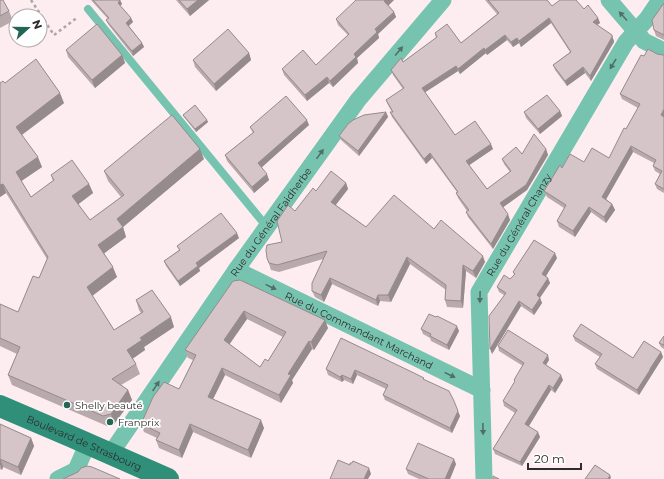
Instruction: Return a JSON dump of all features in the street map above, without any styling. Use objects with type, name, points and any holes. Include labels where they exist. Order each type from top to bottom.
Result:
[{"type":"main road","name":"Boulevard de Strasbourg","points":[[0,406],[111,453],[160,477]]},
{"type":"street","name":"Rue du Général Faidherbe","points":[[111,453],[266,227],[288,187],[358,100],[443,0]]},
{"type":"street","points":[[609,0],[644,41],[664,51]]},
{"type":"street","name":"Rue du Général Chanzy","points":[[484,479],[479,292],[626,42],[647,19],[660,0]]},
{"type":"street","name":"Rue du Commandant Marchand","points":[[236,270],[482,390]]},
{"type":"street","points":[[58,479],[76,470],[88,444]]},
{"type":"lane","points":[[88,10],[266,227]]},
{"type":"path","points":[[31,0],[54,35],[88,10]]},
{"type":"building","points":[[0,0],[3,0],[8,12],[0,16]]},
{"type":"building","points":[[93,0],[120,0],[118,3],[131,18],[126,23],[142,43],[132,51],[106,20],[109,18]]},
{"type":"building","points":[[179,0],[198,0],[187,9]]},
{"type":"building","points":[[356,0],[385,0],[384,1],[394,12],[375,29],[377,32],[354,54],[356,57],[330,81],[327,77],[305,95],[282,69],[303,50],[316,65],[349,34],[336,19]]},
{"type":"building","points":[[488,0],[547,0],[552,6],[560,0],[576,0],[584,9],[588,5],[598,18],[593,22],[612,35],[590,76],[583,67],[565,81],[553,65],[571,52],[549,18],[519,41],[517,38],[511,42],[505,35],[485,50],[484,48],[458,69],[456,66],[422,88],[455,135],[475,121],[491,144],[466,161],[487,189],[511,171],[502,159],[516,147],[522,154],[534,134],[546,149],[526,185],[500,203],[508,214],[491,244],[466,212],[469,210],[430,153],[424,159],[390,112],[393,112],[386,100],[404,88],[391,70],[401,58],[403,62],[437,37],[435,33],[447,24],[461,43],[499,13]]},
{"type":"building","points":[[664,3],[664,35],[654,30],[652,20]]},
{"type":"building","points":[[97,24],[122,55],[92,80],[66,50]]},
{"type":"building","points":[[228,29],[249,53],[214,84],[193,60]]},
{"type":"building","points":[[648,49],[657,54],[664,55],[664,109],[661,115],[664,117],[664,189],[655,184],[662,171],[653,166],[656,160],[631,146],[602,197],[612,204],[604,217],[589,207],[573,231],[557,221],[566,205],[544,191],[560,165],[562,168],[570,154],[584,162],[592,148],[609,158],[624,128],[626,129],[640,104],[620,94],[641,55],[644,56]]},
{"type":"building","points":[[36,59],[60,93],[16,127],[38,157],[16,172],[31,197],[54,180],[51,175],[72,160],[89,184],[72,196],[90,220],[124,195],[104,171],[172,115],[200,149],[117,219],[123,227],[98,245],[113,267],[87,287],[114,330],[143,312],[136,300],[152,290],[171,317],[140,338],[142,340],[127,350],[136,364],[112,379],[128,390],[111,414],[103,416],[8,375],[20,347],[0,338],[0,304],[18,312],[33,276],[39,278],[48,257],[3,184],[0,185],[0,83],[3,81],[5,83]]},
{"type":"building","points":[[547,95],[560,111],[538,129],[524,112]]},
{"type":"building","points":[[286,96],[307,120],[258,163],[267,174],[252,187],[225,155],[254,132],[250,127]]},
{"type":"building","points":[[195,105],[207,120],[195,129],[183,115]]},
{"type":"building","points":[[386,112],[358,151],[339,136],[353,120],[364,115]]},
{"type":"building","points":[[331,171],[346,183],[331,202],[366,227],[394,195],[434,229],[441,220],[483,256],[473,271],[463,265],[461,301],[445,300],[446,285],[407,257],[388,295],[378,295],[376,300],[330,278],[321,295],[312,291],[312,283],[327,251],[277,265],[269,263],[266,250],[267,245],[282,242],[277,221],[288,205],[295,211],[313,188],[316,191]]},
{"type":"building","points":[[221,213],[237,233],[196,263],[198,266],[178,281],[164,261],[180,250],[177,246]]},
{"type":"building","points":[[534,240],[555,253],[542,274],[548,278],[537,295],[540,298],[532,310],[519,301],[490,349],[489,316],[506,293],[497,287],[504,275],[510,279],[515,274],[513,272]]},
{"type":"building","points":[[240,280],[325,320],[311,342],[309,341],[288,374],[291,375],[279,395],[222,368],[208,397],[261,420],[248,450],[190,424],[179,450],[156,440],[160,433],[141,424],[153,397],[164,382],[179,389],[196,355],[185,350],[233,281]],"holes":[[[244,311],[286,332],[268,361],[265,359],[260,367],[224,340]]]},
{"type":"building","points":[[429,314],[436,317],[437,316],[457,326],[447,345],[430,336],[431,334],[421,329]]},
{"type":"building","points":[[581,324],[633,358],[644,341],[661,352],[637,390],[595,364],[602,354],[573,336]]},
{"type":"building","points":[[508,330],[548,355],[543,363],[561,375],[553,388],[549,385],[525,424],[538,432],[520,462],[493,449],[517,410],[503,401],[524,363],[498,346]]},
{"type":"building","points":[[664,336],[664,345],[659,343]]},
{"type":"building","points":[[341,338],[449,391],[458,411],[450,428],[383,395],[388,385],[355,370],[351,379],[342,375],[340,377],[326,369]]},
{"type":"building","points":[[0,424],[31,438],[18,467],[0,459]]},
{"type":"building","points":[[418,443],[454,459],[445,479],[429,479],[406,469]]},
{"type":"building","points":[[338,460],[350,465],[353,461],[369,468],[364,479],[330,479]]},
{"type":"building","points":[[595,465],[610,475],[608,479],[585,479]]},
{"type":"building","points":[[87,466],[92,467],[120,479],[63,479]]},
{"type":"place","name":"Shelly beauté","points":[[67,405]]},
{"type":"place","name":"Franprix","points":[[110,422]]}]
